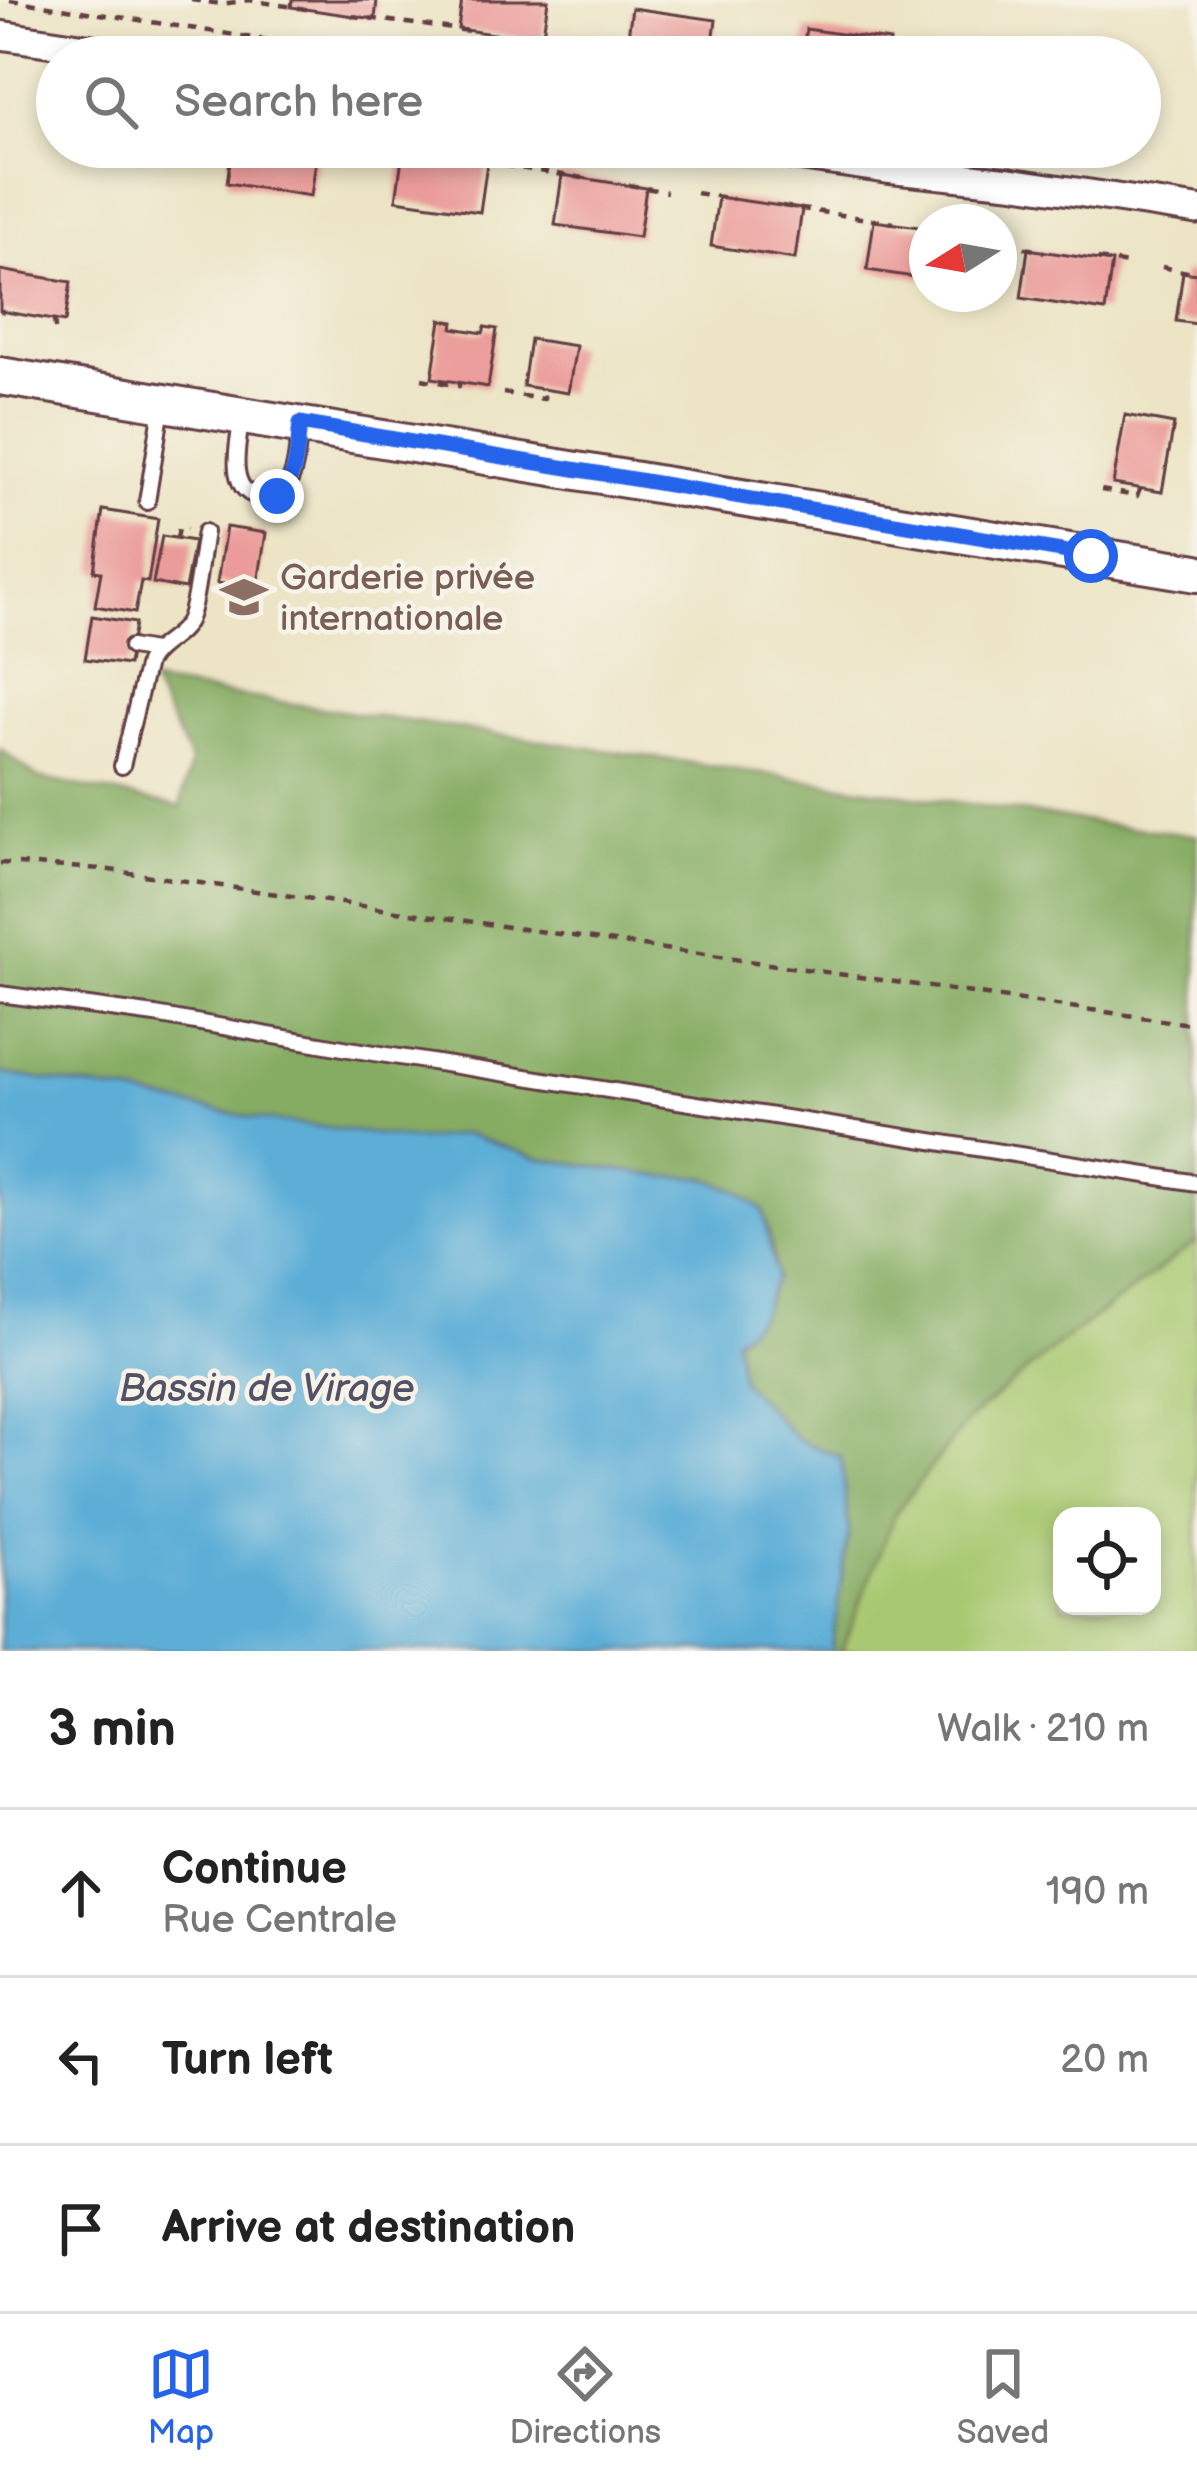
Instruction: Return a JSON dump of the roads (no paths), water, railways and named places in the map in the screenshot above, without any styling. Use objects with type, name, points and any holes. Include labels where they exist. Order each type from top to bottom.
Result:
[{"type":"street","points":[[0,35],[36,40]]},
{"type":"street","points":[[879,168],[1197,210]]},
{"type":"street","points":[[0,376],[1197,573]]},
{"type":"lane","points":[[147,502],[163,402]]},
{"type":"lane","points":[[243,414],[235,462],[242,484],[255,496],[284,491],[291,479],[300,423]]},
{"type":"lane","points":[[122,766],[141,682],[154,651],[189,620],[205,532]]},
{"type":"lane","points":[[130,647],[154,651]]},
{"type":"lane","points":[[0,994],[1197,1183]]},
{"type":"water","name":"Bassin de Virage","points":[[0,1073],[258,1119],[420,1140],[465,1134],[537,1158],[666,1177],[703,1177],[738,1191],[763,1210],[776,1276],[760,1316],[735,1339],[741,1380],[797,1439],[841,1457],[849,1530],[831,1651],[0,1651]]},
{"type":"place","name":"Garderie privée internationale","points":[[244,597]]}]
